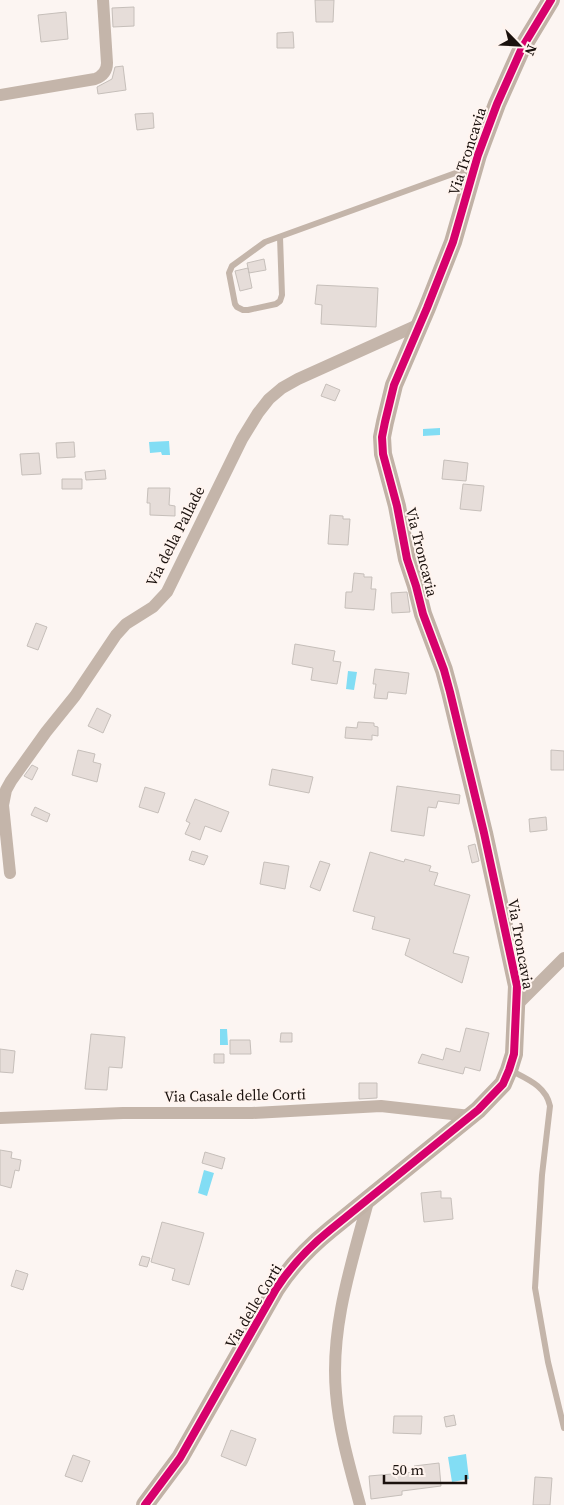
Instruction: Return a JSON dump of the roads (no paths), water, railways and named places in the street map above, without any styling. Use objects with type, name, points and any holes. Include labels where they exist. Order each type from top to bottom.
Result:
[{"type":"street","points":[[0,95],[95,78],[103,74],[106,70],[107,62],[103,0]]},
{"type":"street","name":"Via Troncavia","points":[[470,1116],[503,1084],[509,1070],[514,1054],[517,986],[453,701],[444,670],[422,614],[416,586],[407,559],[397,506],[383,454],[382,437],[394,385],[453,242],[497,104],[517,58],[534,26],[551,0]]},
{"type":"street","name":"Via della Pallade","points":[[10,873],[3,805],[6,790],[46,732],[75,696],[116,635],[126,624],[153,607],[166,592],[242,439],[261,410],[276,393],[298,379],[420,324]]},
{"type":"street","points":[[517,1005],[564,958]]},
{"type":"street","name":"Via Casale delle Corti","points":[[0,1118],[123,1113],[252,1113],[381,1106],[470,1116]]},
{"type":"street","name":"Via delle Corti","points":[[145,1505],[180,1458],[281,1282],[298,1260],[317,1240],[470,1116]]},
{"type":"street","points":[[360,1505],[340,1426],[335,1361],[342,1304],[369,1198]]},
{"type":"lane","points":[[280,238],[282,295],[280,301],[276,304],[248,310],[240,309],[235,304],[229,277],[230,270],[259,245],[280,238],[302,227],[476,166]]},
{"type":"lane","points":[[509,1070],[539,1086],[547,1096],[550,1106],[542,1180],[536,1288],[548,1362],[564,1428]]},
{"type":"water","points":[[440,428],[440,435],[423,436],[423,429]]},
{"type":"water","points":[[169,441],[170,455],[162,455],[161,452],[150,453],[149,442]]},
{"type":"water","points":[[348,671],[357,672],[354,690],[346,689]]},
{"type":"water","points":[[220,1029],[227,1029],[228,1045],[220,1045]]},
{"type":"water","points":[[204,1170],[214,1173],[207,1196],[198,1193]]},
{"type":"water","points":[[466,1454],[469,1479],[452,1482],[448,1457]]}]
